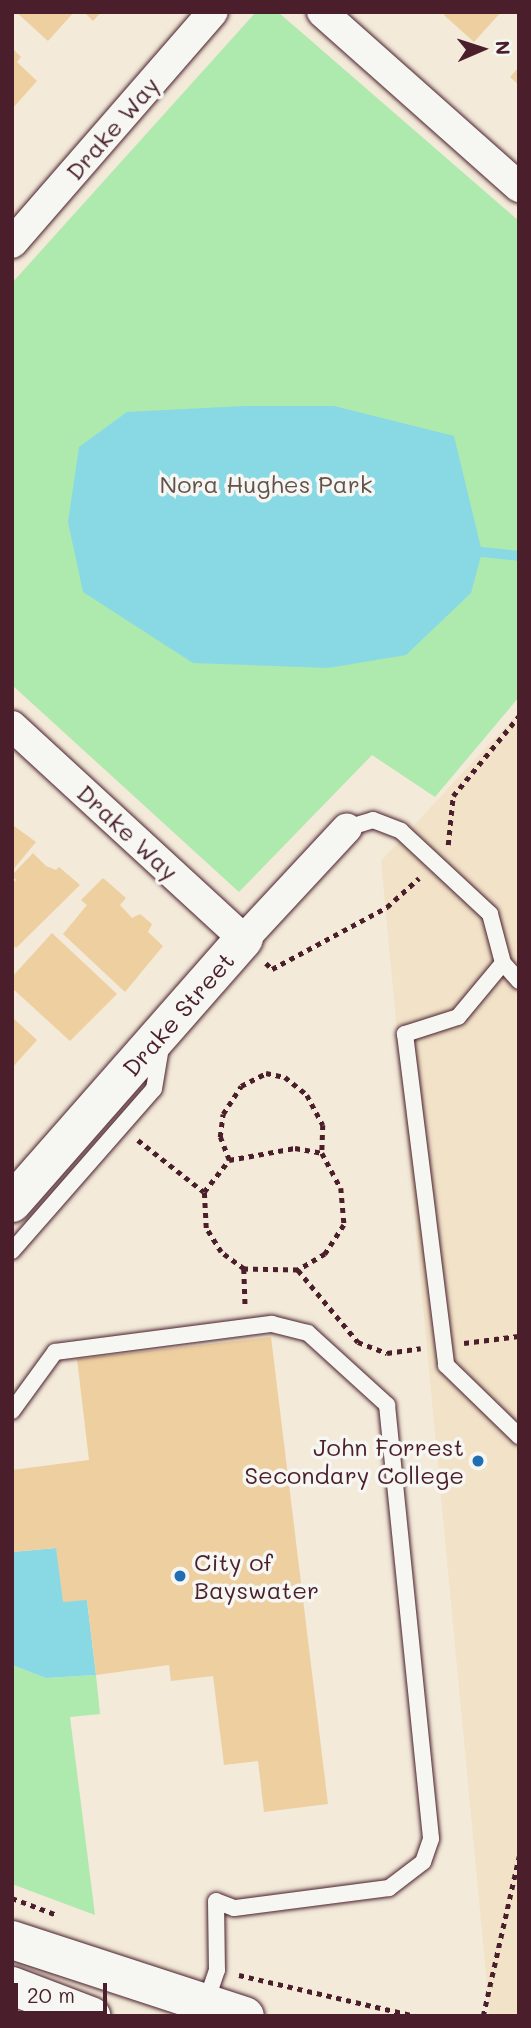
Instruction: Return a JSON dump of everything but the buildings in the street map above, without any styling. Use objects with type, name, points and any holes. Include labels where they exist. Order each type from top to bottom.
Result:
[{"type":"street","name":"Drake Way","points":[[12,243],[213,12]]},
{"type":"street","points":[[322,12],[519,187]]},
{"type":"street","name":"Drake Way","points":[[12,726],[244,939]]},
{"type":"street","name":"Drake Street","points":[[12,1203],[244,939],[347,828]]},
{"type":"street","points":[[12,1940],[204,2009],[245,2016]]},
{"type":"street","points":[[12,1986],[91,2016]]},
{"type":"lane","points":[[347,828],[373,820],[392,827],[434,864],[490,914],[503,963],[519,981]]},
{"type":"lane","points":[[503,963],[458,1017],[405,1034],[446,1365],[519,1436]]},
{"type":"lane","points":[[12,1251],[154,1088],[163,1034]]},
{"type":"lane","points":[[12,1411],[55,1352],[272,1324],[308,1333],[387,1405],[431,1839],[423,1862],[389,1888],[234,1908],[216,1901],[217,1970],[204,2009]]},
{"type":"path","points":[[244,939],[272,969],[387,907],[434,864],[451,840],[453,796],[519,716]]},
{"type":"path","points":[[229,1160],[220,1137],[223,1114],[241,1086],[266,1073],[285,1077],[307,1095],[323,1125],[322,1153],[341,1188],[344,1225],[325,1254],[298,1270],[244,1269],[221,1252],[206,1227],[204,1192],[229,1160],[295,1148],[322,1153]]},
{"type":"path","points":[[121,1127],[204,1192]]},
{"type":"path","points":[[244,1269],[246,1328]]},
{"type":"path","points":[[298,1270],[358,1342],[387,1353],[519,1336]]},
{"type":"path","points":[[483,2016],[519,1856]]},
{"type":"shaded area","name":"John Forrest Secondary College","points":[[519,712],[519,2016],[490,2016],[381,861]]},
{"type":"green space","name":"Nora Hughes Park","points":[[256,12],[278,12],[519,221],[519,697],[435,797],[372,755],[239,892],[12,685],[12,283]]},
{"type":"green space","points":[[12,1665],[46,1678],[96,1675],[100,1714],[70,1717],[95,1915],[12,1884]]},
{"type":"water","points":[[244,406],[334,406],[454,436],[482,552],[471,593],[406,655],[328,668],[193,663],[83,592],[68,522],[79,447],[127,412]]},
{"type":"water","points":[[56,1548],[87,1600],[96,1675],[46,1678],[12,1665],[12,1552]]},
{"type":"waterway","points":[[482,552],[519,556]]},
{"type":"place","name":"John Forrest Secondary College","points":[[478,1461]]},
{"type":"place","name":"City of Bayswater","points":[[180,1576]]}]
